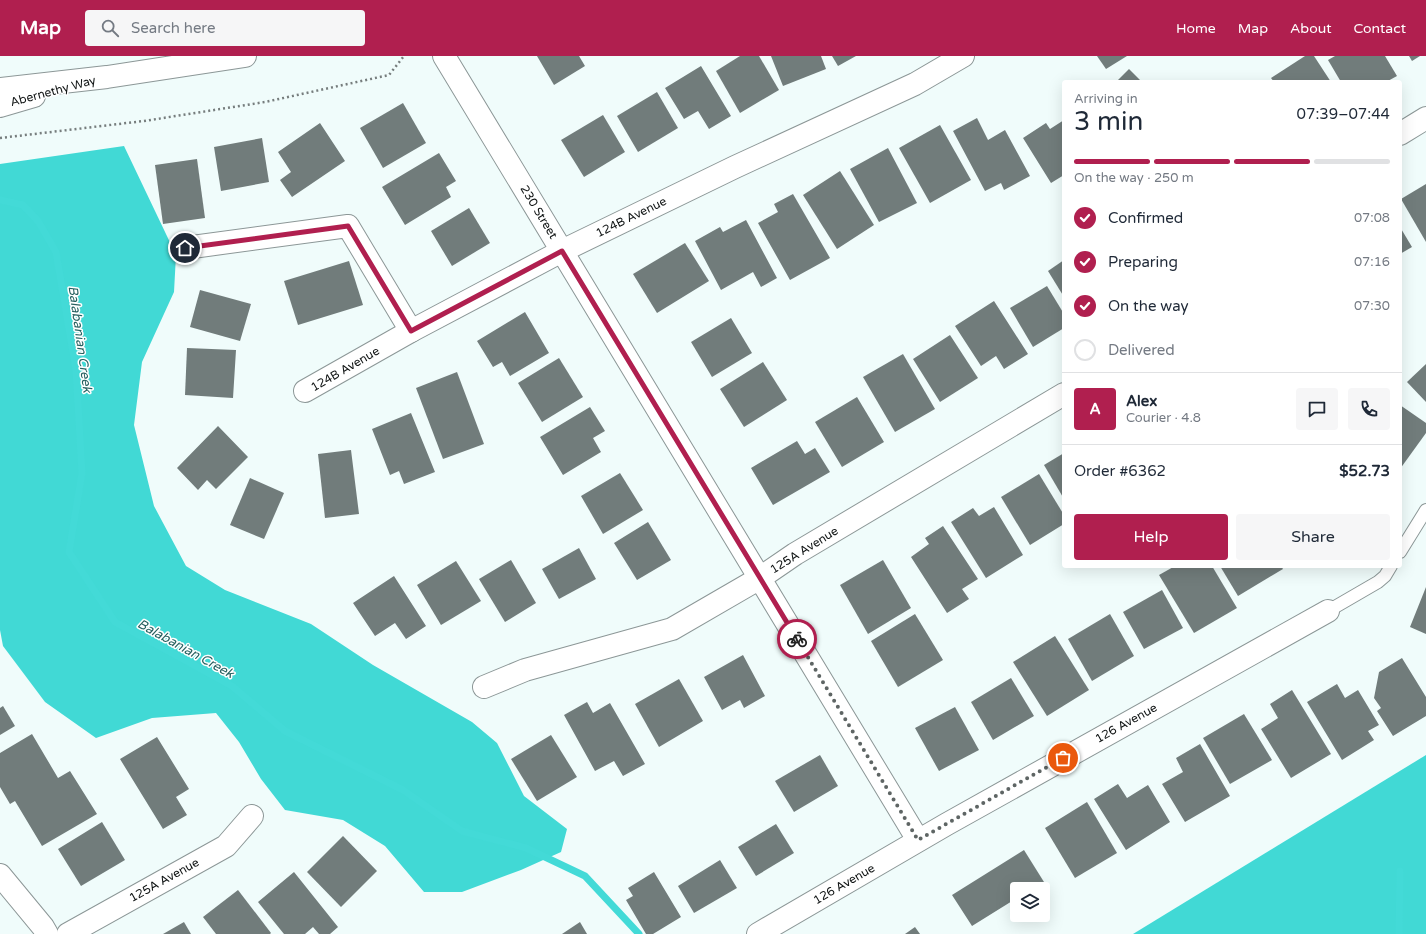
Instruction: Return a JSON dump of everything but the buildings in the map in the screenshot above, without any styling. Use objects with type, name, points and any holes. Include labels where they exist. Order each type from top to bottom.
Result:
[{"type":"street","name":"Abernethy Way","points":[[0,89],[107,77],[245,56]]},
{"type":"street","name":"230 Street","points":[[444,56],[918,840]]},
{"type":"street","name":"124B Avenue","points":[[305,391],[411,331],[562,251],[735,167],[915,84],[963,56]]},
{"type":"street","name":"Abernethy Way","points":[[0,106],[107,77]]},
{"type":"street","points":[[1402,133],[1426,118]]},
{"type":"street","points":[[185,248],[348,226],[411,331]]},
{"type":"street","name":"125A Avenue","points":[[484,687],[525,670],[672,629],[760,578],[795,554],[1062,395]]},
{"type":"street","name":"126 Avenue","points":[[758,934],[918,840],[1328,611]]},
{"type":"street","name":"125A Avenue","points":[[68,934],[226,846],[252,816]]},
{"type":"street","points":[[0,875],[43,927],[47,934]]},
{"type":"lane","points":[[1402,549],[1426,510]]},
{"type":"lane","points":[[1328,611],[1378,582],[1385,576],[1390,568]]},
{"type":"path","points":[[0,138],[144,121],[264,102],[389,75],[404,56]]},
{"type":"shaded area","points":[[124,146],[176,255],[174,292],[142,362],[134,425],[154,506],[186,566],[225,590],[311,624],[373,665],[472,722],[497,743],[524,796],[567,829],[561,852],[521,870],[462,892],[424,892],[385,846],[343,820],[285,810],[261,779],[239,742],[216,713],[152,718],[96,738],[45,702],[3,646],[0,630],[0,164]]},
{"type":"shaded area","points":[[1426,755],[1426,934],[1133,934]]},
{"type":"waterway","name":"Balabanian Creek","points":[[0,200],[23,205],[38,221],[56,252],[76,370],[82,473],[69,552],[115,622],[232,686],[285,731],[403,790],[462,831],[526,848],[585,876],[639,934]]},
{"type":"waterway","points":[[1399,934],[1400,871]]},
{"type":"way so far","points":[[797,639],[918,840],[1063,758]]},
{"type":"route","points":[[185,248],[348,226],[411,331],[562,251],[797,639]]}]
